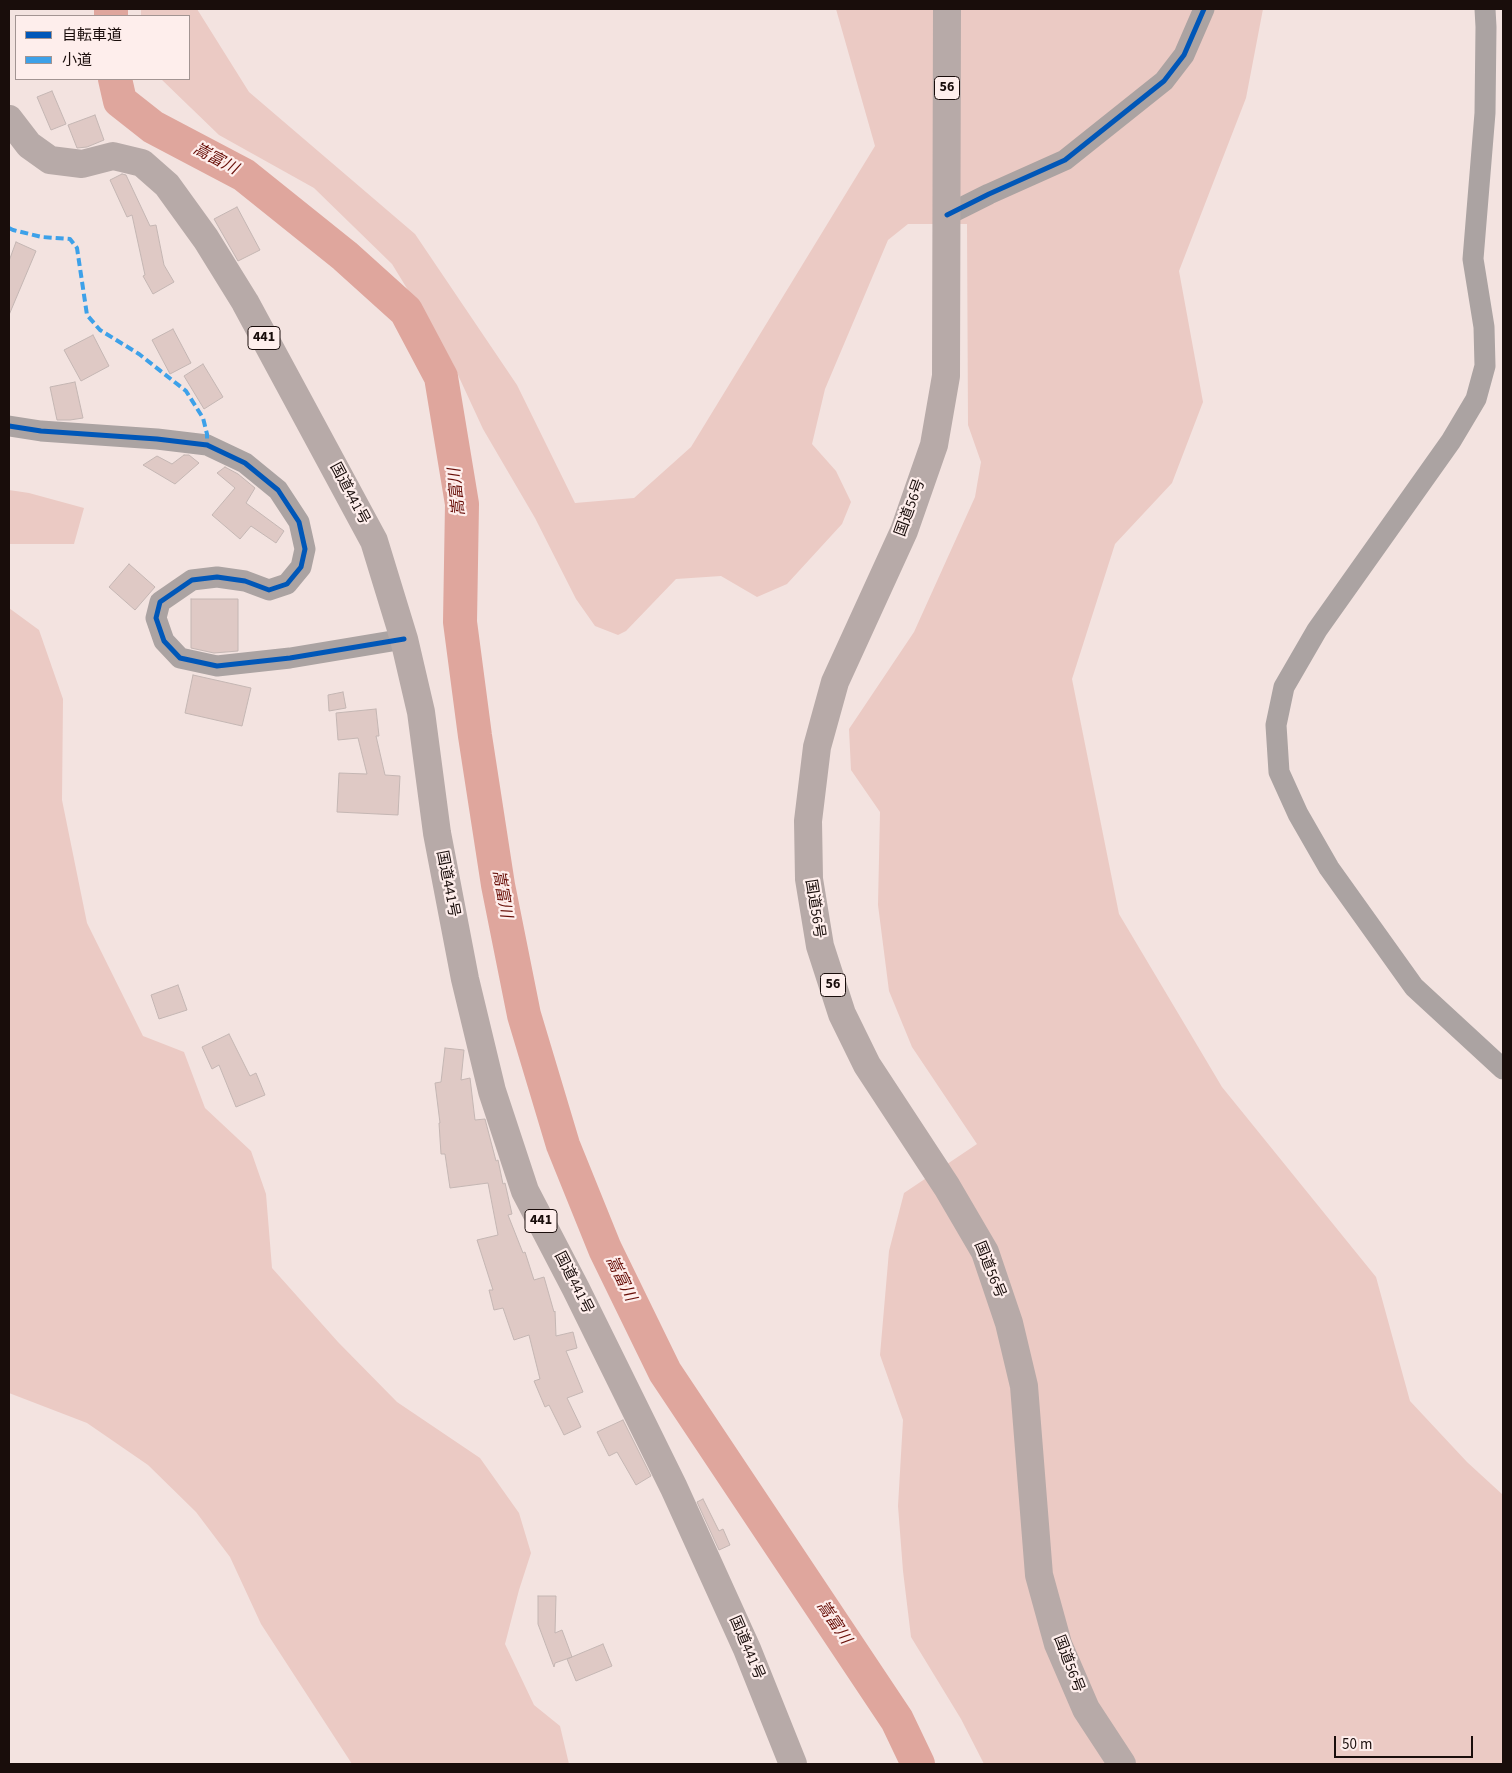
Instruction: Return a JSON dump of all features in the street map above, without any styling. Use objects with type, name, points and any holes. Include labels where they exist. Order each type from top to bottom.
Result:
[{"type":"highway","name":"国道56号","points":[[946,9],[946,376],[934,445],[904,531],[835,682],[816,756],[808,821],[809,879],[820,946],[842,1014],[868,1065],[947,1188],[985,1252],[1009,1323],[1024,1386],[1039,1575],[1058,1644],[1086,1709],[1122,1764]]},
{"type":"highway","name":"国道441号","points":[[9,119],[29,145],[50,160],[82,164],[114,156],[142,163],[166,185],[206,239],[245,302],[374,540],[404,639],[421,712],[437,833],[465,979],[492,1092],[525,1191],[576,1289],[666,1472],[747,1649],[793,1764]]},
{"type":"street","points":[[947,215],[988,194],[1065,160],[1157,87],[1184,55],[1204,9]]},
{"type":"street","points":[[1485,9],[1485,113],[1474,259],[1484,327],[1485,366],[1476,399],[1451,441],[1317,630],[1284,687],[1276,725],[1279,772],[1298,814],[1329,868],[1414,986],[1503,1068]]},
{"type":"street","points":[[9,426],[41,431],[207,444],[245,463],[278,490],[299,522],[305,549],[300,567],[287,584],[268,590],[245,581],[218,577],[192,580],[160,602],[156,618],[164,641],[180,658],[217,666],[290,658],[404,639]]},
{"type":"shaded area","points":[[141,9],[197,9],[249,92],[415,234],[517,385],[575,503],[634,498],[691,447],[875,146],[836,9],[1263,9],[1246,98],[1179,271],[1203,402],[1172,483],[1115,544],[1072,679],[1119,914],[1222,1087],[1376,1277],[1410,1401],[1467,1462],[1503,1495],[1503,1764],[984,1764],[961,1719],[911,1637],[898,1506],[903,1420],[880,1355],[889,1251],[904,1193],[977,1144],[912,1047],[889,991],[878,905],[880,812],[851,770],[849,729],[914,632],[975,497],[981,462],[968,425],[967,224],[908,224],[888,240],[825,389],[812,444],[836,471],[851,502],[842,524],[787,584],[757,597],[721,576],[676,579],[626,631],[618,635],[595,626],[576,599],[535,518],[483,429],[452,362],[392,264],[314,188],[219,135],[162,80],[190,80],[190,15],[141,15]]},
{"type":"shaded area","points":[[9,490],[29,493],[84,508],[74,544],[9,544]]},
{"type":"shaded area","points":[[9,608],[39,630],[63,699],[62,800],[87,923],[143,1036],[184,1052],[205,1108],[251,1151],[266,1194],[272,1268],[338,1342],[397,1402],[480,1458],[519,1513],[531,1553],[505,1644],[534,1705],[560,1726],[569,1764],[352,1764],[261,1624],[230,1557],[196,1512],[148,1465],[87,1423],[9,1393]]},
{"type":"building","points":[[52,91],[66,124],[51,130],[37,97]]},
{"type":"building","points":[[95,115],[104,140],[87,147],[77,148],[68,125]]},
{"type":"building","points":[[122,174],[126,175],[150,226],[156,225],[164,265],[174,282],[153,294],[143,276],[145,275],[132,215],[127,217],[110,180]]},
{"type":"building","points":[[237,207],[260,250],[238,261],[214,219]]},
{"type":"building","points":[[16,242],[36,251],[9,315],[9,261]]},
{"type":"building","points":[[173,329],[191,363],[170,374],[152,340]]},
{"type":"building","points":[[93,335],[109,366],[81,381],[64,350]]},
{"type":"building","points":[[203,364],[223,397],[204,409],[184,376]]},
{"type":"building","points":[[75,382],[83,418],[57,420],[50,387]]},
{"type":"building","points":[[184,455],[189,455],[199,463],[175,484],[143,465],[157,456],[172,464]]},
{"type":"building","points":[[225,467],[238,474],[255,488],[246,503],[284,531],[276,543],[251,526],[240,539],[212,515],[235,488],[217,473]]},
{"type":"building","points":[[129,564],[155,587],[135,610],[109,587]]},
{"type":"building","points":[[191,599],[238,599],[238,651],[214,653],[191,648]]},
{"type":"building","points":[[193,675],[251,688],[242,726],[185,713]]},
{"type":"building","points":[[343,692],[346,708],[329,711],[328,695]]},
{"type":"building","points":[[376,709],[379,736],[376,736],[385,775],[400,776],[398,815],[337,812],[339,773],[367,774],[358,738],[338,740],[336,713]]},
{"type":"building","points":[[178,985],[187,1010],[159,1019],[151,995]]},
{"type":"building","points":[[229,1034],[250,1076],[256,1073],[265,1095],[236,1107],[219,1065],[212,1069],[202,1047]]},
{"type":"building","points":[[445,1048],[464,1050],[461,1080],[470,1078],[475,1120],[485,1119],[496,1161],[498,1160],[503,1184],[505,1183],[512,1214],[508,1215],[523,1253],[525,1252],[534,1280],[544,1277],[555,1311],[556,1336],[573,1332],[577,1348],[566,1351],[583,1392],[567,1398],[581,1427],[564,1435],[549,1405],[545,1407],[534,1381],[540,1379],[529,1335],[514,1340],[503,1308],[494,1310],[489,1290],[493,1290],[477,1240],[498,1235],[488,1183],[450,1188],[445,1154],[441,1154],[440,1123],[435,1083],[441,1082]]},
{"type":"building","points":[[623,1420],[651,1476],[636,1485],[617,1452],[609,1456],[597,1432]]},
{"type":"building","points":[[703,1499],[719,1531],[723,1529],[730,1545],[719,1550],[697,1502]]},
{"type":"building","points":[[538,1596],[556,1596],[555,1633],[562,1630],[572,1657],[555,1663],[554,1667],[538,1624]]},
{"type":"building","points":[[603,1644],[612,1666],[576,1681],[567,1659]]},
{"type":"waterway","name":"嵩富川","points":[[111,9],[111,15]]},
{"type":"waterway","name":"嵩富川","points":[[115,80],[120,101],[153,127],[244,175],[345,256],[406,311],[441,377],[462,504],[460,622],[498,885],[524,1015],[563,1145],[605,1249],[665,1372],[897,1720],[918,1764]]},
{"type":"marked path","points":[[9,228],[42,237],[70,239],[77,248],[87,315],[100,330],[139,354],[186,391],[203,418],[207,434],[207,445]]},
{"type":"cycle path","points":[[947,215],[1065,160],[1164,81],[1184,55],[1204,9]]},
{"type":"cycle path","points":[[9,426],[41,431],[157,439],[207,445],[245,463],[278,490],[299,522],[305,549],[301,567],[287,584],[269,590],[245,581],[217,577],[192,580],[160,602],[156,618],[164,641],[180,658],[217,666],[290,658],[404,639]]}]
